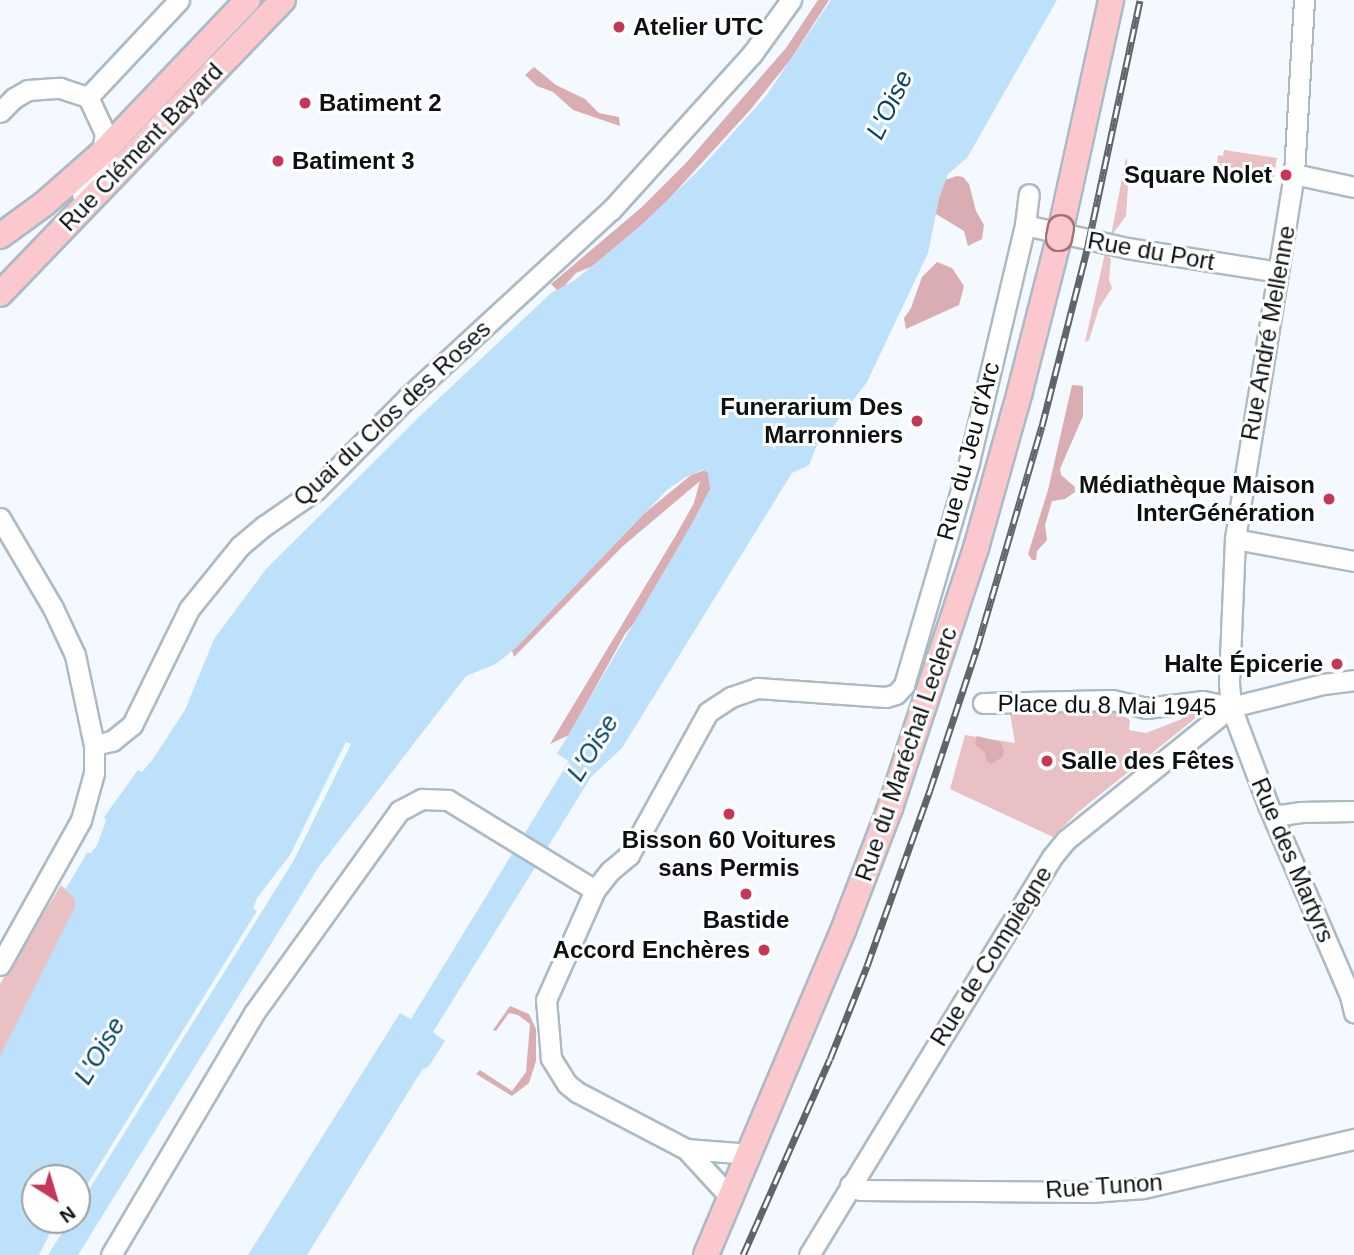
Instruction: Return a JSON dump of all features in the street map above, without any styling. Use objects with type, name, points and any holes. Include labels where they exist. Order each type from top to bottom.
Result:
[{"type":"main road","name":"Rue Clément Bayard","points":[[0,236],[44,204],[103,152],[248,0]]},
{"type":"main road","name":"Rue Clément Bayard","points":[[0,294],[283,0]]},
{"type":"main road","name":"Rue du Maréchal Leclerc","points":[[706,1255],[844,928],[922,716],[994,486],[1060,233],[1092,100],[1111,0]]},
{"type":"street","points":[[88,97],[179,0]]},
{"type":"street","name":"Quai du Clos des Roses","points":[[94,745],[112,741],[131,725],[189,609],[240,546],[316,490],[408,397],[611,210],[752,54],[791,0]]},
{"type":"street","name":"Rue André Mellenne","points":[[1231,707],[1231,604],[1235,539],[1294,174],[1304,0]]},
{"type":"street","points":[[0,112],[14,98],[28,90],[60,88],[88,97],[105,133],[98,176],[41,240],[38,254]]},
{"type":"street","points":[[1294,174],[1354,187]]},
{"type":"street","name":"Rue du Jeu d'Arc","points":[[595,890],[610,871],[629,855],[708,712],[731,697],[757,688],[886,697],[896,694],[904,685],[968,462],[1029,194]]},
{"type":"street","name":"Rue du Port","points":[[1024,225],[1127,248],[1278,272]]},
{"type":"street","points":[[0,518],[53,608],[75,655],[94,745],[93,784],[81,820],[0,965]]},
{"type":"street","points":[[1235,539],[1354,561]]},
{"type":"street","points":[[1231,707],[1323,684],[1354,680]]},
{"type":"street","name":"Place du 8 Mai 1945","points":[[983,703],[1112,700],[1146,708],[1203,701],[1231,707]]},
{"type":"street","name":"Rue des Martyrs","points":[[1231,707],[1273,816],[1350,995],[1354,1013]]},
{"type":"street","name":"Rue de Compiègne","points":[[809,1255],[1055,853],[1078,829],[1231,707]]},
{"type":"street","points":[[111,1255],[254,1013],[400,811],[422,799],[438,797],[459,806],[595,890],[546,1000],[551,1058],[567,1084],[577,1092],[686,1149],[731,1198]]},
{"type":"street","points":[[1273,816],[1300,812],[1354,811]]},
{"type":"street","name":"Rue Tunon","points":[[850,1185],[860,1191],[1091,1192],[1143,1188],[1354,1139]]},
{"type":"street","points":[[686,1149],[750,1154]]},
{"type":"street","points":[[705,1170],[713,1151]]},
{"type":"shaded area","points":[[818,0],[829,0],[791,59],[751,109],[657,212],[593,266],[576,273],[559,292],[551,284],[642,207],[685,164],[786,48]]},
{"type":"shaded area","points":[[534,67],[556,85],[585,99],[599,113],[619,117],[620,126],[573,110],[553,92],[537,86],[525,75]]},
{"type":"shaded area","points":[[1224,150],[1277,158],[1273,182],[1216,175],[1218,155],[1223,156]]},
{"type":"shaded area","points":[[1126,157],[1129,170],[1126,216],[1111,236]]},
{"type":"shaded area","points":[[963,177],[969,184],[976,211],[984,225],[982,239],[968,246],[964,231],[931,211],[945,180]]},
{"type":"shaded area","points":[[1105,253],[1111,259],[1109,280],[1112,288],[1099,308],[1089,340],[1085,342]]},
{"type":"shaded area","points":[[937,262],[952,268],[964,286],[959,305],[906,329],[904,318],[911,308],[922,277]]},
{"type":"shaded area","points":[[1072,385],[1083,386],[1083,416],[1060,469],[1061,475],[1075,487],[1075,492],[1065,499],[1052,501],[1045,525],[1047,540],[1037,551],[1036,560],[1032,560],[1028,554],[1048,490]]},
{"type":"shaded area","points":[[708,469],[712,491],[641,615],[625,634],[569,735],[550,744],[676,535],[694,503],[700,481],[623,546],[514,657],[511,647],[624,530],[691,475]]},
{"type":"shaded area","points":[[1009,708],[1112,708],[1130,720],[1129,730],[1146,733],[1182,719],[1180,714],[1195,712],[1197,717],[1077,813],[1053,837],[950,789],[965,735],[1015,743]]},
{"type":"shaded area","points":[[977,736],[1000,742],[1004,750],[1002,757],[992,764],[987,762],[985,753],[975,744]]},
{"type":"shaded area","points":[[61,885],[74,897],[76,905],[50,971],[0,1058],[0,984]]},
{"type":"shaded area","points":[[510,1006],[529,1014],[536,1029],[536,1061],[529,1083],[512,1096],[476,1074],[480,1070],[512,1091],[526,1072],[530,1024],[518,1015],[509,1013],[496,1031],[493,1030]]},
{"type":"water","name":"L'Oise","points":[[831,0],[1057,0],[967,158],[948,174],[939,199],[928,253],[867,382],[829,432],[819,440],[809,465],[792,473],[622,748],[591,777],[433,1032],[445,1041],[429,1066],[422,1070],[307,1255],[248,1255],[400,1013],[411,1019],[569,761],[557,754],[710,489],[708,473],[703,470],[686,477],[667,490],[517,647],[496,664],[466,676],[318,868],[78,1255],[48,1255],[61,1234],[91,1234],[91,1186],[294,860],[351,744],[346,742],[290,855],[257,898],[253,909],[257,911],[91,1178],[91,1164],[21,1164],[21,1234],[50,1234],[39,1255],[0,1255],[0,1056],[76,905],[74,897],[65,890],[87,853],[91,853],[97,845],[106,821],[104,817],[138,770],[142,772],[153,759],[185,710],[214,639],[266,569],[419,417],[551,293],[575,280],[637,229],[702,167],[766,96]]},
{"type":"railway","points":[[743,1255],[830,1059],[867,966],[977,648],[1042,426],[1088,245],[1140,0]]},
{"type":"place","name":"Atelier UTC","points":[[619,27]]},
{"type":"place","name":"Batiment 2","points":[[305,103]]},
{"type":"place","name":"Batiment 3","points":[[278,161]]},
{"type":"place","name":"Square Nolet","points":[[1286,175]]},
{"type":"place","name":"Funerarium Des Marronniers","points":[[917,421]]},
{"type":"place","name":"Médiathèque Maison InterGénération","points":[[1329,499]]},
{"type":"place","name":"Halte Épicerie","points":[[1337,664]]},
{"type":"place","name":"Salle des Fêtes","points":[[1047,761]]},
{"type":"place","name":"Bisson 60 Voitures sans Permis","points":[[729,814]]},
{"type":"place","name":"Bastide","points":[[746,894]]},
{"type":"place","name":"Accord Enchères","points":[[764,950]]}]
